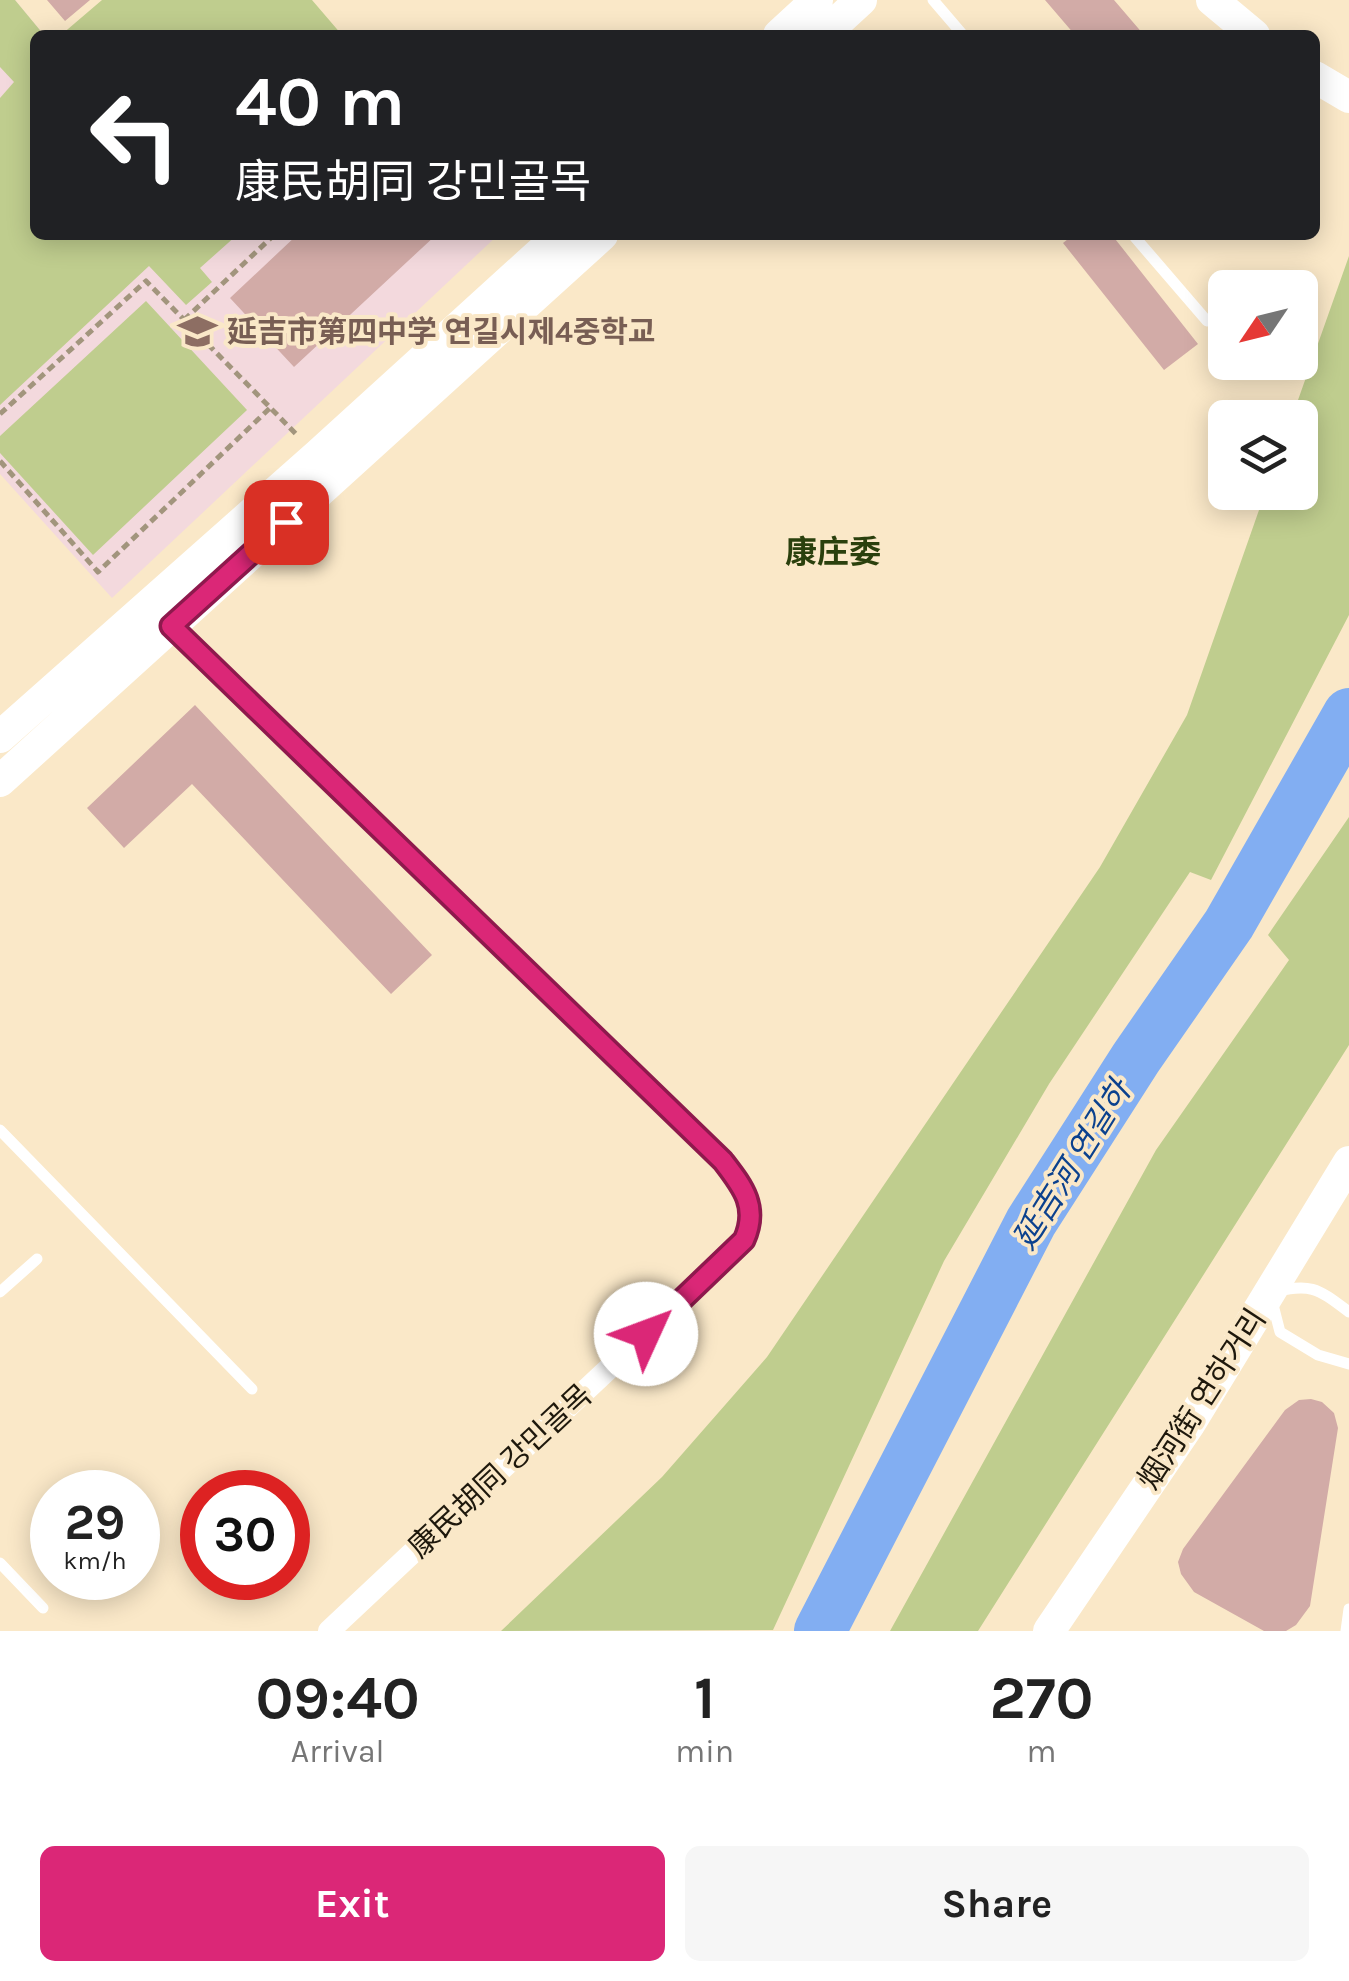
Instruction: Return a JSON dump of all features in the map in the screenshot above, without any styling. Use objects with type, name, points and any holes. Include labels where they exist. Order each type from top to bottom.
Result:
[{"type":"main road","points":[[784,30],[817,0]]},
{"type":"main road","points":[[828,30],[861,0]]},
{"type":"main road","points":[[1212,0],[1248,30]]},
{"type":"main road","points":[[1320,80],[1349,97]]},
{"type":"main road","points":[[0,738],[555,240]]},
{"type":"main road","points":[[0,781],[596,240]]},
{"type":"main road","name":"烟河街 연하거리","points":[[1049,1631],[1190,1423],[1349,1162]]},
{"type":"street","name":"康民胡同 강민골목","points":[[171,626],[723,1161],[751,1202],[751,1225],[732,1253],[329,1631]]},
{"type":"lane","points":[[933,0],[959,30]]},
{"type":"lane","points":[[1138,240],[1206,321]]},
{"type":"lane","points":[[0,1130],[252,1389]]},
{"type":"lane","points":[[0,1292],[37,1259]]},
{"type":"lane","points":[[1349,1312],[1317,1288],[1301,1286],[1270,1293],[1280,1332],[1318,1354],[1349,1364]]},
{"type":"lane","points":[[0,1563],[43,1608]]},
{"type":"lane","points":[[1346,1631],[1349,1609]]},
{"type":"path","points":[[184,320],[269,240]]},
{"type":"path","points":[[0,414],[146,281],[318,456]]},
{"type":"path","points":[[0,461],[98,572],[270,408]]},
{"type":"shaded area","name":"延吉市第四中学 연길시제4중학교","points":[[0,0],[15,0],[40,30],[30,30],[30,240],[493,240],[112,598],[0,474]]},
{"type":"green space","points":[[0,0],[15,0],[40,30],[30,30],[30,240],[231,240],[200,268],[212,282],[186,305],[149,266],[0,405],[0,98],[14,82],[0,67]]},
{"type":"green space","points":[[102,0],[312,0],[338,30],[67,30]]},
{"type":"green space","points":[[1349,256],[1349,615],[1211,880],[1190,872],[1049,1084],[944,1261],[773,1630],[501,1631],[662,1477],[767,1357],[1100,867],[1187,715],[1259,510],[1318,510],[1318,400],[1298,400],[1305,380],[1318,380],[1318,344]]},
{"type":"green space","points":[[146,301],[247,410],[93,555],[0,453],[0,436]]},
{"type":"green space","points":[[1349,817],[1349,1045],[978,1631],[890,1631],[1156,1150],[1289,960],[1268,935]]},
{"type":"building","points":[[47,0],[90,0],[65,21]]},
{"type":"building","points":[[1045,0],[1114,0],[1140,30],[1071,30]]},
{"type":"building","points":[[292,240],[431,240],[294,367],[230,298]]},
{"type":"building","points":[[1116,240],[1198,344],[1164,370],[1063,243]]},
{"type":"building","points":[[195,705],[432,955],[391,994],[192,784],[124,848],[87,808]]},
{"type":"building","points":[[1299,1400],[1322,1402],[1334,1413],[1338,1428],[1310,1606],[1296,1625],[1286,1631],[1264,1631],[1194,1592],[1178,1562],[1183,1549],[1285,1410]]},
{"type":"waterway","name":"延吉河 연길하","points":[[820,1631],[1031,1222],[1136,1058],[1229,924],[1349,714]]},
{"type":"place","name":"延吉市第四中学 연길시제4중학교","points":[[197,332]]},
{"type":"district","name":"康庄委","points":[[833,552]]},
{"type":"route","points":[[286,522],[171,626],[723,1161],[751,1202],[751,1225],[744,1240],[646,1334]]}]
